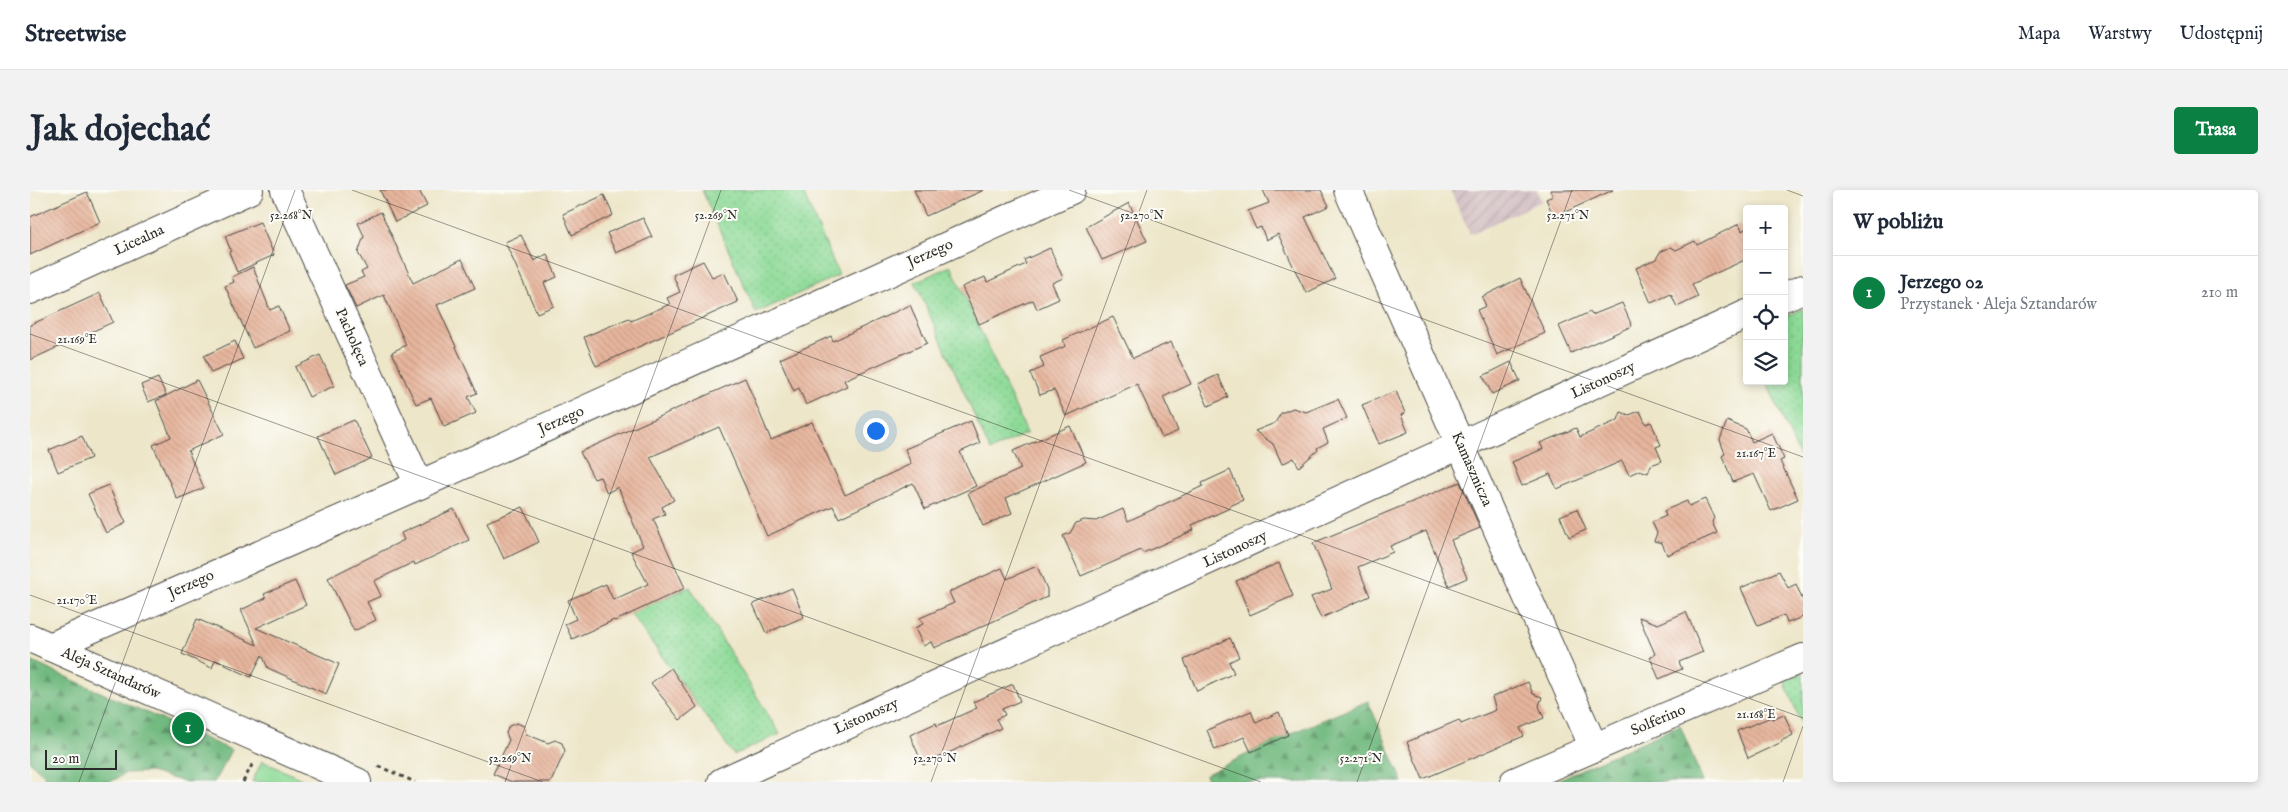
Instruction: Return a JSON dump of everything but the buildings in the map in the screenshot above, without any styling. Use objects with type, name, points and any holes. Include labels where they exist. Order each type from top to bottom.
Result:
[{"type":"street","name":"Licealna","points":[[30,290],[249,190]]},
{"type":"street","name":"Pacholęca","points":[[285,190],[419,484]]},
{"type":"street","name":"Jerzego","points":[[40,642],[419,484],[1070,190]]},
{"type":"street","name":"Kamasznicza","points":[[1348,190],[1594,748]]},
{"type":"street","points":[[1788,295],[1803,289]]},
{"type":"street","name":"Listonoszy","points":[[722,782],[1743,316]]},
{"type":"street","name":"Aleja Sztandarów","points":[[40,642],[357,782]]},
{"type":"street","name":"Solferino","points":[[1514,782],[1803,658]]},
{"type":"shaded area","points":[[1450,190],[1537,190],[1542,201],[1470,234]]},
{"type":"green space","points":[[702,190],[802,190],[839,275],[756,313]]},
{"type":"green space","points":[[951,266],[1027,433],[990,451],[915,282]]},
{"type":"green space","points":[[1803,309],[1803,464],[1768,385],[1788,385],[1788,315]]},
{"type":"green space","points":[[690,587],[780,734],[734,755],[630,613]]},
{"type":"green space","points":[[30,661],[231,750],[214,782],[185,782],[150,772],[126,773],[110,782],[46,782],[44,775],[30,762]]},
{"type":"green space","points":[[1803,672],[1803,727],[1784,681]]},
{"type":"green space","points":[[1368,701],[1403,782],[1208,782],[1205,775],[1278,739]]},
{"type":"green space","points":[[1680,725],[1703,782],[1553,782]]},
{"type":"green space","points":[[262,761],[308,782],[252,782]]},
{"type":"place","name":"Jerzego 02","points":[[188,728]]}]
